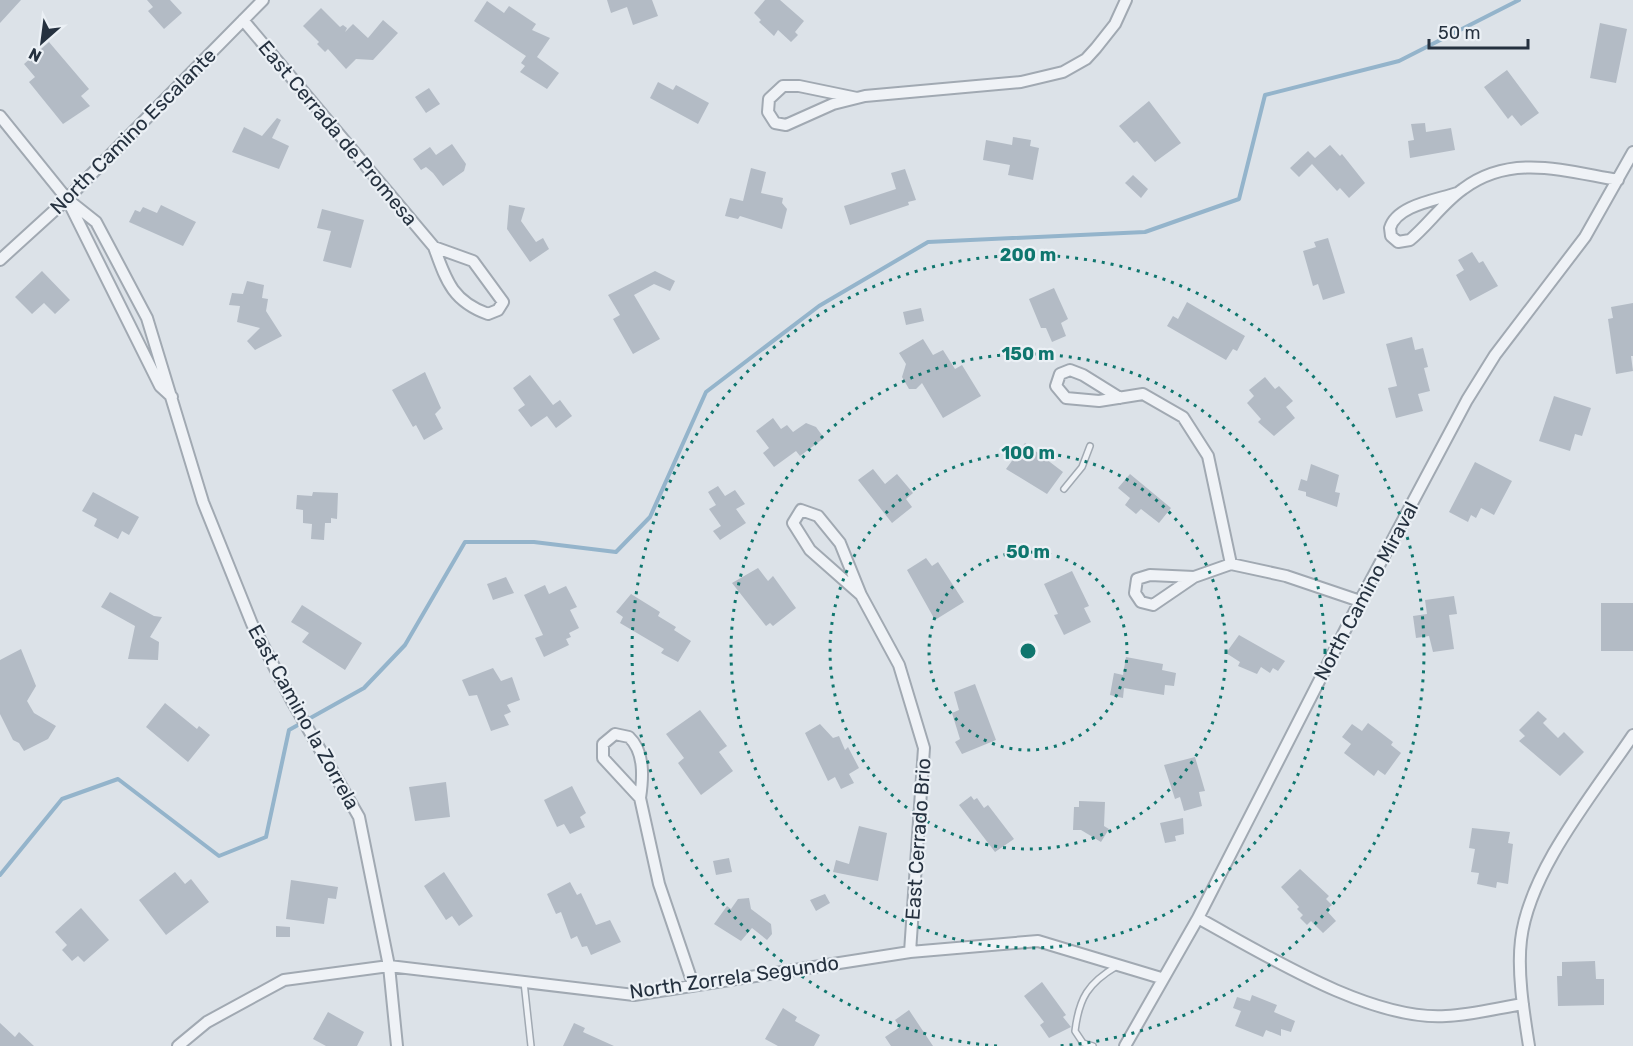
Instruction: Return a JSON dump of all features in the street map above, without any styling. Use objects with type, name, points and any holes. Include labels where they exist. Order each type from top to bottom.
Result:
[{"type":"street","name":"North Camino Escalante","points":[[0,260],[67,199],[264,0]]},
{"type":"street","points":[[857,98],[800,86],[783,86],[769,99],[768,112],[775,123],[786,125],[816,110],[857,98],[1021,82],[1063,72],[1086,59],[1096,48],[1114,24],[1126,0]]},
{"type":"street","name":"East Cerrada de Promesa","points":[[243,20],[434,247],[447,283],[468,307],[488,314],[498,310],[503,302],[472,261],[434,247]]},
{"type":"street","name":"East Camino la Zorrela","points":[[0,116],[67,199],[160,386],[172,397]]},
{"type":"street","name":"North Camino Miraval","points":[[1125,1046],[1161,978],[1198,918],[1360,601],[1476,385],[1510,334],[1567,264],[1633,152]]},
{"type":"street","points":[[1457,193],[1423,204],[1398,216],[1390,228],[1391,236],[1398,242],[1410,240],[1457,193],[1486,175],[1518,166],[1538,166],[1618,180]]},
{"type":"street","name":"East Camino la Zorrela","points":[[67,199],[96,222],[142,308],[172,397],[203,502],[252,624],[292,701],[359,817],[389,966],[397,1046]]},
{"type":"street","points":[[1120,398],[1083,375],[1070,370],[1060,374],[1056,386],[1066,398],[1099,401],[1120,398],[1143,394],[1183,417],[1208,456],[1231,564]]},
{"type":"street","name":"East Cerrado Brio","points":[[861,595],[810,550],[793,523],[801,510],[818,516],[840,543],[861,595],[899,665],[924,748],[910,952]]},
{"type":"street","points":[[1194,577],[1150,575],[1137,579],[1135,593],[1141,602],[1153,605],[1194,577],[1231,564],[1286,576],[1360,601]]},
{"type":"street","points":[[640,798],[603,758],[603,744],[615,734],[629,736],[638,750],[642,783],[640,798],[659,884],[693,984]]},
{"type":"street","points":[[1529,1046],[1523,1004],[1521,940],[1536,889],[1556,849],[1633,735]]},
{"type":"street","points":[[1198,918],[1314,980],[1391,1011],[1445,1017],[1523,1004]]},
{"type":"street","name":"North Zorrela Segundo","points":[[178,1046],[207,1022],[284,980],[389,966],[634,995],[910,952],[1038,941],[1161,978]]},
{"type":"lane","points":[[1064,489],[1082,467],[1090,446]]},
{"type":"lane","points":[[1093,1046],[1083,1042],[1076,1031],[1079,1004],[1094,983],[1118,965]]},
{"type":"lane","points":[[524,982],[531,1046]]},
{"type":"building","points":[[0,0],[21,0],[0,23]]},
{"type":"building","points":[[147,0],[170,0],[182,13],[164,29],[148,11],[153,7]]},
{"type":"building","points":[[607,0],[652,0],[658,16],[633,25],[627,7],[611,13]]},
{"type":"building","points":[[765,0],[780,0],[804,21],[795,32],[798,35],[791,42],[778,30],[774,36],[759,22],[761,20],[754,13]]},
{"type":"building","points":[[487,1],[504,13],[509,6],[536,24],[532,30],[550,38],[537,57],[559,73],[547,89],[520,72],[525,66],[521,63],[526,56],[474,21]]},
{"type":"building","points":[[321,8],[340,27],[343,25],[347,28],[345,32],[353,24],[368,38],[383,20],[398,33],[373,60],[356,59],[346,69],[328,49],[325,52],[317,44],[319,42],[303,26]]},
{"type":"building","points":[[1600,23],[1627,29],[1616,83],[1590,78]]},
{"type":"building","points":[[49,42],[89,89],[81,96],[90,106],[63,124],[29,82],[35,77],[24,64]]},
{"type":"building","points":[[1507,70],[1539,113],[1521,126],[1512,115],[1508,119],[1484,87]]},
{"type":"building","points":[[658,82],[673,90],[676,85],[709,103],[698,124],[650,98]]},
{"type":"building","points":[[429,88],[440,104],[426,113],[415,97]]},
{"type":"building","points":[[1149,101],[1181,143],[1155,162],[1137,141],[1134,143],[1119,126]]},
{"type":"building","points":[[277,118],[281,120],[272,138],[289,146],[279,169],[232,152],[244,127],[262,136]]},
{"type":"building","points":[[1425,123],[1426,132],[1451,128],[1455,150],[1410,158],[1408,141],[1414,140],[1411,124]]},
{"type":"building","points":[[1013,137],[1031,140],[1030,146],[1039,148],[1033,180],[1008,175],[1010,165],[983,160],[986,140],[1012,145]]},
{"type":"building","points":[[452,144],[466,164],[464,171],[443,186],[433,173],[426,167],[421,170],[413,159],[430,147],[436,155]]},
{"type":"building","points":[[1330,145],[1340,156],[1342,154],[1365,183],[1349,198],[1340,188],[1337,191],[1312,164],[1299,177],[1290,168],[1308,151],[1315,158]]},
{"type":"building","points":[[751,168],[766,172],[761,193],[783,198],[782,203],[787,209],[782,229],[740,216],[738,219],[725,216],[730,198],[743,201]]},
{"type":"building","points":[[905,169],[916,200],[908,202],[909,205],[850,225],[844,206],[896,189],[891,173]]},
{"type":"building","points":[[1133,175],[1148,189],[1141,198],[1125,183]]},
{"type":"building","points":[[161,205],[196,222],[183,246],[129,222],[135,210],[140,212],[143,207],[157,213]]},
{"type":"building","points":[[509,205],[525,208],[521,221],[536,242],[543,238],[549,249],[530,262],[507,229]]},
{"type":"building","points":[[322,209],[364,220],[351,268],[323,261],[331,231],[317,228]]},
{"type":"building","points":[[1328,238],[1345,293],[1323,300],[1318,284],[1313,286],[1303,251],[1316,247],[1314,242]]},
{"type":"building","points":[[1472,252],[1479,263],[1483,261],[1498,286],[1470,301],[1456,275],[1464,270],[1458,260]]},
{"type":"building","points":[[42,271],[70,300],[55,314],[44,303],[32,314],[15,297]]},
{"type":"building","points":[[655,271],[675,281],[670,291],[654,284],[634,295],[660,339],[633,354],[613,319],[620,315],[608,295]]},
{"type":"building","points":[[247,281],[264,285],[262,298],[268,299],[266,311],[282,336],[255,350],[247,341],[260,328],[237,322],[240,306],[229,305],[232,293],[243,294]]},
{"type":"building","points":[[1054,288],[1068,319],[1061,323],[1066,336],[1052,342],[1046,328],[1041,328],[1029,299]]},
{"type":"building","points":[[1187,302],[1245,336],[1237,351],[1233,349],[1226,360],[1167,326],[1173,316],[1178,319]]},
{"type":"building","points":[[1633,303],[1633,356],[1631,356],[1633,371],[1616,374],[1608,319],[1613,318],[1611,307]]},
{"type":"building","points":[[921,308],[924,321],[906,325],[903,312]]},
{"type":"building","points":[[1412,337],[1415,350],[1423,348],[1428,367],[1424,368],[1430,391],[1418,394],[1423,411],[1396,418],[1388,388],[1397,386],[1386,344]]},
{"type":"building","points":[[923,339],[933,355],[943,350],[955,369],[962,365],[981,396],[943,418],[922,383],[916,389],[909,389],[902,377],[906,364],[899,353]]},
{"type":"building","points":[[425,372],[441,408],[435,414],[443,429],[424,440],[416,425],[413,427],[392,390]]},
{"type":"building","points":[[530,375],[553,405],[560,400],[572,416],[556,428],[547,416],[531,427],[518,410],[525,405],[513,388]]},
{"type":"building","points":[[1265,377],[1275,389],[1279,386],[1293,401],[1286,407],[1295,418],[1274,436],[1258,422],[1261,419],[1247,403],[1254,396],[1249,390]]},
{"type":"building","points":[[1554,396],[1591,408],[1582,436],[1575,434],[1570,451],[1539,441]]},
{"type":"building","points":[[773,418],[781,429],[787,425],[793,432],[806,423],[816,427],[824,438],[800,456],[796,451],[774,467],[763,453],[769,448],[756,431]]},
{"type":"building","points":[[1025,443],[1063,472],[1047,494],[1006,469]]},
{"type":"building","points":[[1475,462],[1512,481],[1494,515],[1481,508],[1476,518],[1471,515],[1468,522],[1449,512]]},
{"type":"building","points":[[1311,464],[1339,475],[1335,492],[1340,493],[1337,507],[1306,496],[1306,492],[1298,490],[1301,479],[1307,481]]},
{"type":"building","points":[[873,469],[885,484],[897,474],[913,493],[906,499],[912,507],[892,523],[858,480]]},
{"type":"building","points":[[1130,474],[1171,508],[1159,523],[1141,509],[1136,514],[1125,505],[1130,498],[1118,488]]},
{"type":"building","points":[[718,486],[725,496],[735,490],[745,504],[736,509],[746,523],[720,540],[713,531],[721,526],[709,509],[716,505],[708,492]]},
{"type":"building","points":[[93,492],[139,517],[129,535],[122,531],[118,539],[94,526],[97,519],[82,511]]},
{"type":"building","points":[[313,492],[338,493],[337,519],[331,518],[331,523],[325,523],[324,540],[311,539],[312,524],[303,523],[303,510],[296,509],[297,495],[312,496]]},
{"type":"building","points":[[926,558],[932,566],[938,562],[964,602],[935,620],[907,570]]},
{"type":"building","points":[[758,568],[768,581],[773,576],[796,608],[773,626],[770,623],[766,626],[732,583]]},
{"type":"building","points":[[1072,571],[1089,606],[1084,608],[1091,622],[1064,635],[1054,615],[1058,614],[1044,584]]},
{"type":"building","points":[[506,577],[514,593],[493,600],[487,584]]},
{"type":"building","points":[[545,585],[549,594],[566,586],[577,607],[570,610],[579,628],[569,633],[571,637],[566,639],[569,645],[544,657],[535,638],[543,635],[524,595]]},
{"type":"building","points":[[110,592],[154,616],[162,617],[150,637],[159,642],[158,660],[128,659],[135,626],[101,607]]},
{"type":"building","points":[[631,594],[660,612],[658,616],[676,627],[674,630],[691,641],[678,662],[661,653],[664,649],[620,623],[623,617],[616,612]]},
{"type":"building","points":[[1454,596],[1457,614],[1449,615],[1454,649],[1433,652],[1429,636],[1416,638],[1413,616],[1427,614],[1425,600]]},
{"type":"building","points":[[1601,603],[1633,603],[1633,651],[1601,651]]},
{"type":"building","points":[[302,605],[362,643],[345,670],[302,642],[309,633],[291,622]]},
{"type":"building","points":[[1239,635],[1285,661],[1278,671],[1273,668],[1270,673],[1261,667],[1257,674],[1238,666],[1240,662],[1226,653]]},
{"type":"building","points":[[21,649],[36,686],[27,701],[34,713],[56,726],[48,739],[24,751],[19,743],[13,740],[0,714],[0,660]]},
{"type":"building","points":[[1126,657],[1163,664],[1162,670],[1176,673],[1174,686],[1165,685],[1164,695],[1124,688],[1123,698],[1110,695],[1114,673],[1123,675]]},
{"type":"building","points":[[493,668],[501,681],[512,677],[520,700],[507,705],[511,712],[504,715],[509,725],[491,731],[477,695],[469,696],[462,680]]},
{"type":"building","points":[[975,684],[996,740],[962,754],[955,742],[960,739],[952,713],[959,710],[954,692]]},
{"type":"building","points":[[165,703],[197,729],[199,726],[210,735],[188,762],[146,727]]},
{"type":"building","points":[[700,710],[727,746],[719,752],[733,771],[701,795],[678,763],[684,758],[666,734]]},
{"type":"building","points":[[1538,711],[1547,719],[1543,723],[1558,738],[1564,732],[1584,752],[1560,776],[1519,741],[1525,736],[1519,730]]},
{"type":"building","points":[[1368,723],[1393,742],[1391,745],[1401,753],[1385,775],[1378,770],[1374,776],[1344,753],[1351,744],[1342,737],[1352,724],[1362,731]]},
{"type":"building","points":[[820,724],[833,738],[839,736],[845,750],[848,747],[859,768],[849,774],[854,783],[841,789],[835,777],[828,781],[805,733]]},
{"type":"building","points":[[1195,757],[1205,791],[1199,792],[1202,806],[1184,811],[1180,797],[1175,799],[1164,765]]},
{"type":"building","points":[[446,782],[450,817],[415,821],[409,787]]},
{"type":"building","points":[[572,786],[586,813],[580,817],[585,827],[570,834],[564,824],[557,827],[544,800]]},
{"type":"building","points":[[971,796],[974,800],[977,798],[984,808],[988,805],[1014,839],[995,852],[959,805]]},
{"type":"building","points":[[1079,801],[1105,802],[1104,826],[1109,829],[1101,842],[1081,830],[1073,830],[1074,807],[1079,807]]},
{"type":"building","points":[[1183,818],[1184,834],[1175,836],[1176,841],[1165,843],[1160,823]]},
{"type":"building","points":[[859,826],[887,833],[878,881],[833,872],[836,860],[849,864]]},
{"type":"building","points":[[1472,828],[1510,832],[1508,843],[1513,844],[1508,884],[1497,882],[1496,888],[1477,884],[1479,873],[1471,872],[1475,849],[1469,848]]},
{"type":"building","points":[[729,858],[732,872],[716,875],[713,861]]},
{"type":"building","points":[[1300,869],[1329,896],[1326,899],[1332,905],[1326,910],[1336,921],[1323,933],[1311,921],[1307,925],[1300,918],[1303,915],[1297,909],[1299,907],[1281,887]]},
{"type":"building","points":[[175,872],[185,884],[191,879],[209,902],[166,935],[139,900]]},
{"type":"building","points":[[444,872],[473,916],[459,926],[452,916],[446,920],[424,886]]},
{"type":"building","points":[[291,880],[338,887],[336,899],[328,898],[324,924],[286,919]]},
{"type":"building","points":[[570,882],[577,895],[581,893],[596,925],[610,920],[621,942],[591,955],[587,946],[582,947],[577,936],[571,939],[561,912],[556,914],[547,894]]},
{"type":"building","points":[[825,894],[830,903],[816,911],[810,900]]},
{"type":"building","points":[[749,898],[751,909],[771,924],[772,934],[767,940],[752,928],[741,941],[714,924],[727,906],[731,909],[738,899]]},
{"type":"building","points":[[81,908],[109,940],[84,962],[78,956],[72,961],[62,950],[67,945],[55,932]]},
{"type":"building","points":[[276,926],[290,927],[290,937],[276,937]]},
{"type":"building","points":[[1595,961],[1596,979],[1604,979],[1604,1005],[1558,1006],[1557,976],[1562,976],[1562,962]]},
{"type":"building","points":[[1042,982],[1066,1015],[1063,1017],[1071,1027],[1049,1038],[1040,1025],[1044,1022],[1024,996]]},
{"type":"building","points":[[1252,995],[1277,1005],[1274,1012],[1295,1021],[1291,1032],[1281,1029],[1281,1036],[1266,1030],[1263,1037],[1235,1026],[1241,1011],[1233,1008],[1237,997],[1250,1001]]},
{"type":"building","points":[[783,1008],[797,1017],[795,1021],[820,1035],[814,1046],[778,1046],[765,1039]]},
{"type":"building","points":[[909,1010],[933,1046],[891,1046],[885,1037],[900,1027],[895,1020]]},
{"type":"building","points":[[328,1012],[364,1032],[357,1046],[326,1046],[313,1039]]},
{"type":"building","points":[[0,1023],[15,1037],[19,1032],[34,1046],[0,1046]]},
{"type":"building","points":[[574,1023],[585,1028],[583,1032],[614,1046],[563,1046]]},
{"type":"waterway","points":[[0,875],[62,799],[118,779],[219,856],[266,837],[289,730],[364,688],[405,645],[465,542],[534,542],[616,552],[650,517],[706,392],[819,306],[928,242],[1145,232],[1239,199],[1265,95],[1399,61],[1519,0]]}]
